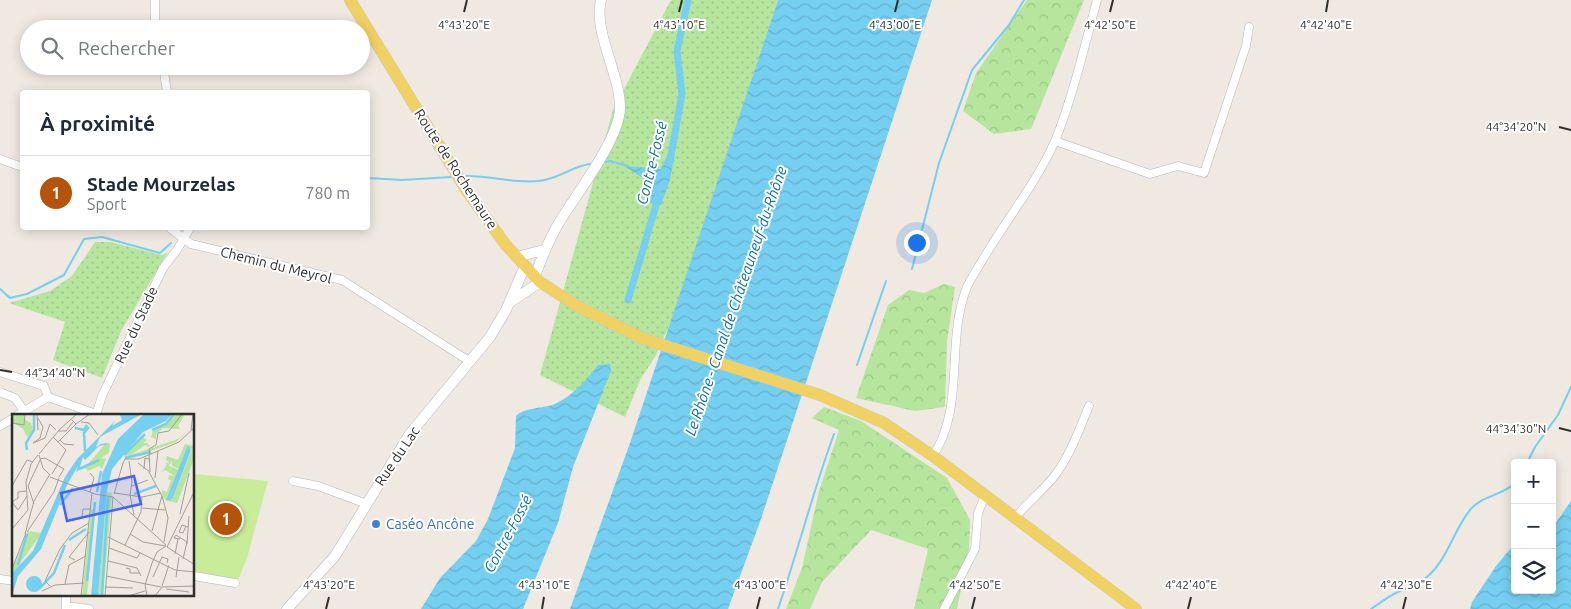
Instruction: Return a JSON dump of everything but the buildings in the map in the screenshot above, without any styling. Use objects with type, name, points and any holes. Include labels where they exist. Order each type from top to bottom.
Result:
[{"type":"main road","name":"Route de Rochemaure","points":[[350,0],[362,20]]},
{"type":"main road","name":"Route de Rochemaure","points":[[370,33],[467,191],[516,257],[538,279],[577,306],[644,339],[820,395],[884,423],[932,456],[1136,609]]},
{"type":"street","points":[[155,0],[155,20]]},
{"type":"street","points":[[508,304],[538,279],[544,250],[614,132],[620,108],[614,67],[606,44],[598,9],[601,0]]},
{"type":"street","points":[[932,456],[941,443],[949,422],[958,318],[968,285],[993,242],[1030,186],[1055,141],[1097,0]]},
{"type":"street","points":[[1055,141],[1150,174],[1178,166],[1204,173],[1246,46],[1249,27]]},
{"type":"street","points":[[164,75],[167,90]]},
{"type":"street","points":[[0,159],[20,166]]},
{"type":"street","points":[[172,230],[182,239]]},
{"type":"street","name":"Rue du Stade","points":[[96,414],[102,396],[163,268],[177,250],[189,230]]},
{"type":"street","name":"Chemin du Meyrol","points":[[182,239],[191,244],[342,280],[469,361]]},
{"type":"street","points":[[516,257],[544,250]]},
{"type":"street","name":"Rue du Lac","points":[[287,609],[335,556],[409,435],[490,337],[508,304],[525,266]]},
{"type":"street","points":[[0,372],[44,386],[48,397]]},
{"type":"street","points":[[2,393],[15,398],[21,413],[48,397]]},
{"type":"street","points":[[48,397],[96,414]]},
{"type":"street","points":[[1014,519],[1035,494],[1052,479],[1062,465],[1090,406]]},
{"type":"street","points":[[0,426],[12,419]]},
{"type":"street","points":[[292,481],[318,486],[366,504]]},
{"type":"street","points":[[944,609],[975,549],[978,513],[986,496]]},
{"type":"street","points":[[195,576],[235,583]]},
{"type":"street","points":[[67,607],[89,609]]},
{"type":"green space","points":[[671,0],[778,0],[673,317],[655,357],[640,380],[625,417],[540,375],[613,110]]},
{"type":"green space","points":[[1027,0],[1084,0],[1031,129],[994,134],[963,111],[976,73]]},
{"type":"green space","points":[[95,242],[110,242],[162,255],[168,252],[121,331],[102,378],[53,360],[65,322],[9,303],[50,291],[72,276]]},
{"type":"green space","points":[[944,284],[955,287],[947,341],[945,407],[915,411],[856,398],[888,305],[909,290],[924,293]]},
{"type":"green space","points":[[824,407],[861,421],[947,478],[970,520],[969,549],[957,609],[914,609],[928,549],[871,530],[822,582],[810,609],[786,609],[802,568],[819,491],[839,430],[812,418]]},
{"type":"green space","points":[[195,474],[268,481],[247,558],[238,580],[195,574]]},
{"type":"water","name":"Le Rhône - Canal de Châteauneuf-du-Rhône","points":[[778,0],[932,0],[761,519],[728,609],[570,609],[630,443]]},
{"type":"water","points":[[669,151],[675,153],[670,180],[661,205],[650,203],[653,185],[625,166],[661,169]]},
{"type":"water","points":[[610,364],[611,371],[573,467],[558,523],[523,609],[421,609],[440,578],[476,541],[488,519],[515,448],[516,416],[524,411],[557,403],[580,386],[598,365]]},
{"type":"water","points":[[1571,501],[1571,609],[1470,609],[1472,602],[1496,566],[1511,548],[1511,594],[1556,594],[1556,523]]},
{"type":"waterway","name":"Contre-Fossé","points":[[670,161],[682,94],[677,51],[688,0]]},
{"type":"waterway","points":[[912,269],[939,163],[972,70],[1009,25],[1024,0]]},
{"type":"waterway","points":[[604,162],[610,161],[628,166]]},
{"type":"waterway","points":[[464,176],[530,182],[553,178],[577,167],[590,164]]},
{"type":"waterway","points":[[370,178],[402,180],[451,177]]},
{"type":"waterway","name":"Contre-Fossé","points":[[628,300],[659,195]]},
{"type":"waterway","points":[[0,289],[10,298],[27,294],[64,275],[84,239],[102,237],[160,253],[171,243]]},
{"type":"waterway","points":[[857,365],[886,281]]},
{"type":"waterway","points":[[1529,459],[1535,447],[1558,415],[1571,387]]},
{"type":"waterway","points":[[778,609],[834,434]]},
{"type":"waterway","points":[[1371,609],[1427,577],[1440,562],[1470,510],[1480,501],[1511,486]]},
{"type":"place","name":"Stade Mourzelas","points":[[226,519]]},
{"type":"place","name":"Caséo Ancône","points":[[376,524]]}]
